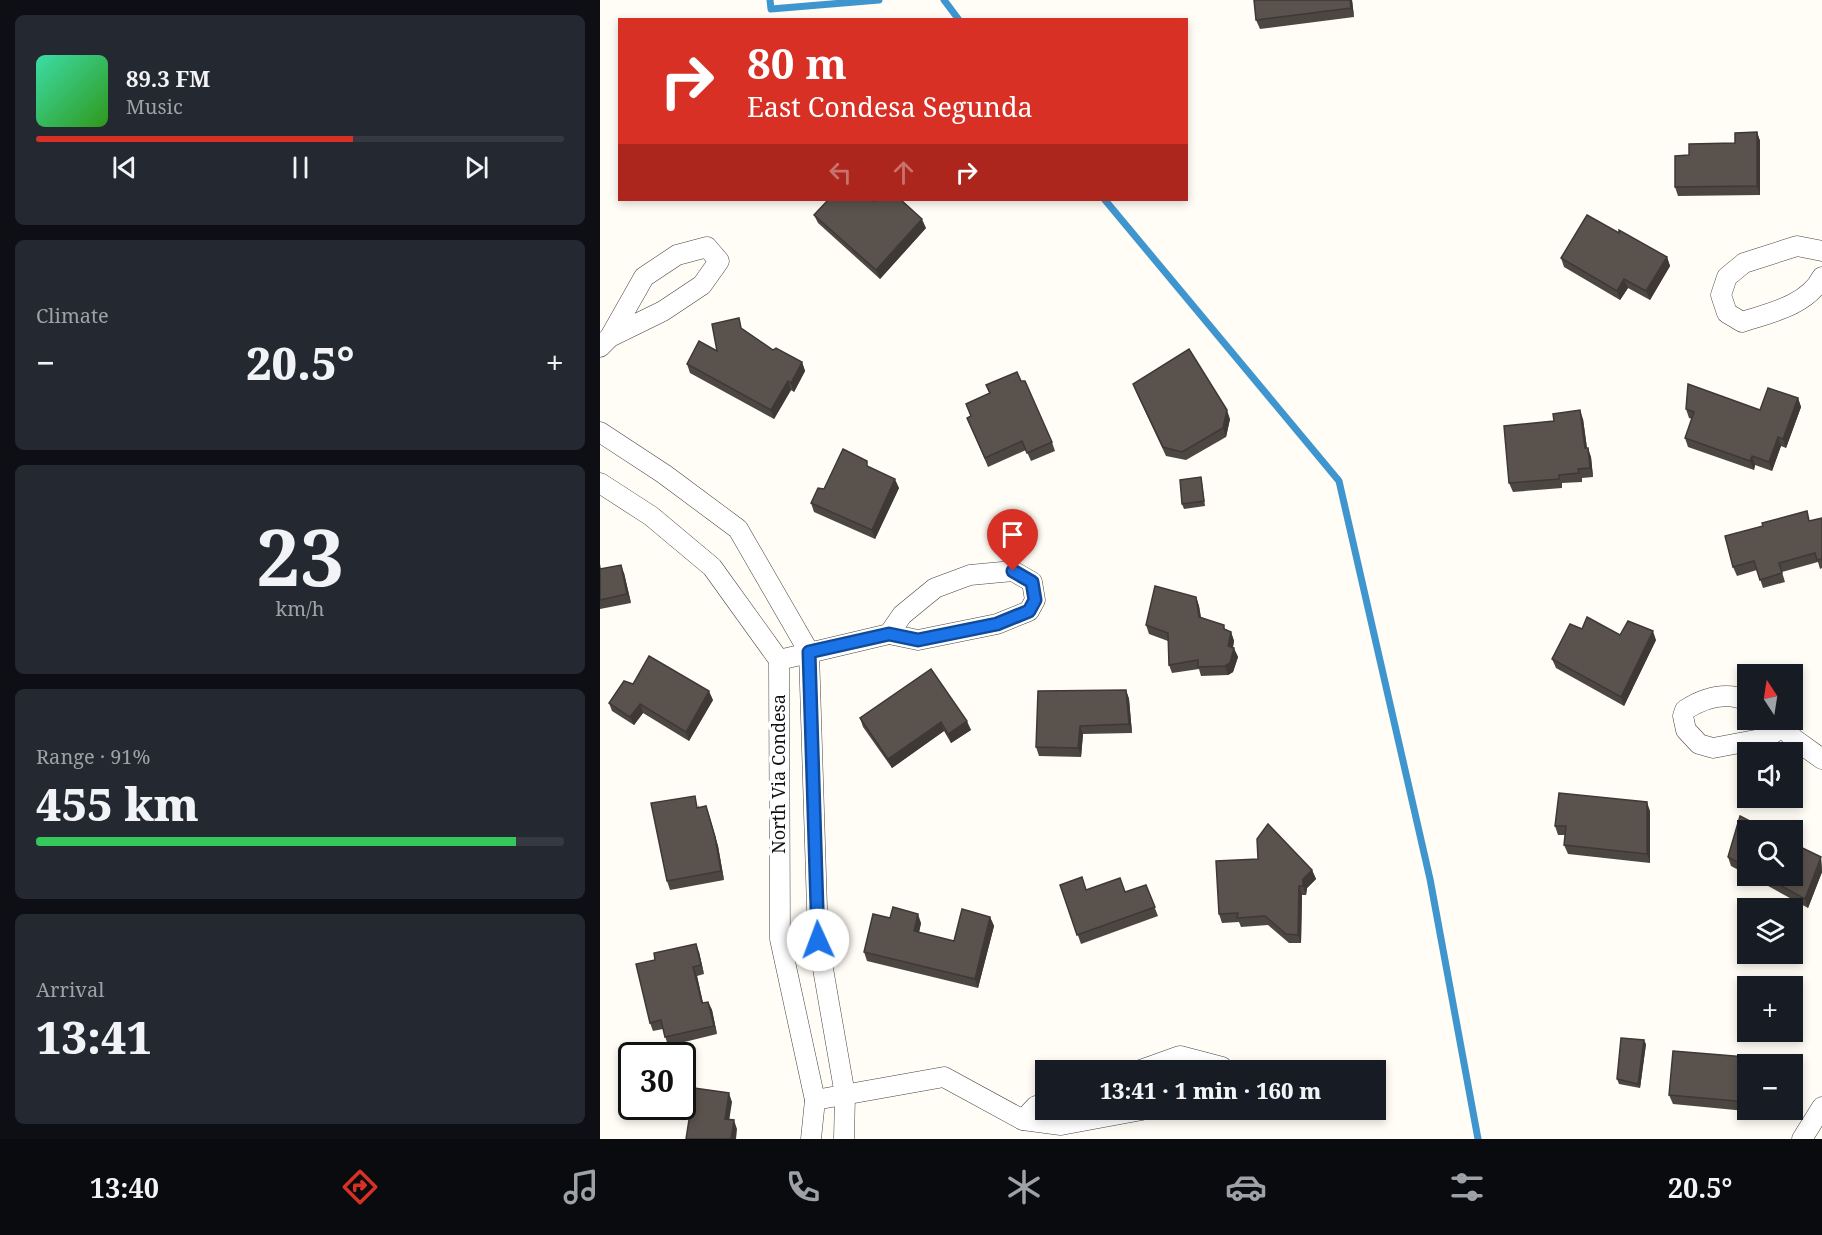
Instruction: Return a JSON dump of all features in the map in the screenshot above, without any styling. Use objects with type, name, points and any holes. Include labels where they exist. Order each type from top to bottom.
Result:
[{"type":"street","points":[[1822,251],[1797,246],[1744,263],[1726,277],[1721,295],[1727,313],[1742,322],[1787,307],[1816,288],[1822,277]]},
{"type":"street","points":[[707,247],[719,261],[702,285],[663,311],[605,342],[644,277],[677,255],[707,247]]},
{"type":"street","name":"North Via Condesa","points":[[600,432],[664,474],[738,529],[809,652],[818,940],[845,1095],[844,1139]]},
{"type":"street","points":[[600,483],[651,516],[712,567],[779,660],[889,634],[918,640],[997,624],[1029,611],[1035,600],[1032,582],[1013,571],[970,575],[935,588],[902,615],[889,634]]},
{"type":"street","name":"North Via Condesa","points":[[779,660],[780,939],[814,1100],[811,1139]]},
{"type":"street","points":[[1737,697],[1718,695],[1697,702],[1685,710],[1683,716],[1686,730],[1699,744],[1713,748],[1766,738],[1773,730]]},
{"type":"street","points":[[1786,730],[1822,759]]},
{"type":"street","points":[[1169,1060],[1180,1056],[1195,1060]]},
{"type":"street","points":[[814,1100],[944,1077],[1023,1120],[1061,1125],[1088,1120]]},
{"type":"street","points":[[1023,1120],[1035,1107]]},
{"type":"street","points":[[1802,1139],[1822,1107]]},
{"type":"building","points":[[1254,0],[1350,0],[1351,8],[1256,20]]},
{"type":"building","points":[[1757,132],[1757,186],[1675,187],[1675,156],[1689,155],[1689,144],[1735,143],[1735,133]]},
{"type":"building","points":[[827,201],[902,201],[922,219],[876,270],[814,215]]},
{"type":"building","points":[[1587,215],[1667,257],[1646,291],[1624,279],[1617,291],[1561,258]]},
{"type":"building","points":[[739,318],[741,328],[773,350],[776,348],[802,362],[791,383],[788,381],[771,410],[687,364],[699,341],[717,351],[712,324]]},
{"type":"building","points":[[1189,349],[1227,410],[1223,428],[1182,452],[1163,447],[1133,384]]},
{"type":"building","points":[[1017,372],[1021,381],[1025,381],[1052,442],[1027,453],[1022,441],[985,458],[967,418],[971,416],[966,404],[990,393],[986,385]]},
{"type":"building","points":[[1688,384],[1760,410],[1768,388],[1798,398],[1783,439],[1778,437],[1769,462],[1752,456],[1750,461],[1685,438],[1694,412],[1686,409]]},
{"type":"building","points":[[1580,410],[1590,468],[1578,469],[1579,473],[1559,475],[1559,479],[1509,483],[1504,426],[1554,421],[1553,414]]},
{"type":"building","points":[[843,449],[867,461],[867,466],[895,479],[872,530],[811,503],[818,488],[824,489]]},
{"type":"building","points":[[1201,477],[1204,501],[1182,504],[1180,480]]},
{"type":"building","points":[[1807,511],[1809,521],[1822,518],[1822,559],[1817,560],[1815,553],[1779,563],[1782,573],[1760,580],[1754,561],[1733,567],[1725,536]]},
{"type":"building","points":[[621,565],[627,594],[600,600],[600,569]]},
{"type":"building","points":[[1155,586],[1196,597],[1199,617],[1224,625],[1224,629],[1231,632],[1228,646],[1234,648],[1230,663],[1225,666],[1198,667],[1198,660],[1169,665],[1168,633],[1146,625]]},
{"type":"building","points":[[1587,617],[1620,635],[1628,621],[1653,631],[1621,697],[1552,659],[1570,624],[1582,629]]},
{"type":"building","points":[[649,656],[709,691],[686,732],[640,704],[630,717],[609,703],[624,681],[633,684]]},
{"type":"building","points":[[931,669],[967,721],[948,734],[941,722],[888,759],[860,718]]},
{"type":"building","points":[[1126,690],[1129,724],[1080,726],[1078,748],[1036,747],[1038,691]]},
{"type":"building","points":[[1559,793],[1647,802],[1647,854],[1564,845],[1566,826],[1555,826]]},
{"type":"building","points":[[695,796],[697,808],[706,806],[721,871],[667,881],[651,803]]},
{"type":"building","points":[[1268,824],[1312,870],[1303,879],[1303,886],[1299,886],[1298,935],[1286,934],[1265,916],[1237,918],[1238,913],[1219,914],[1216,861],[1258,859],[1257,839]]},
{"type":"building","points":[[1737,826],[1737,862],[1728,857]]},
{"type":"building","points":[[1803,848],[1821,857],[1805,899],[1781,886],[1803,886]]},
{"type":"building","points":[[1082,877],[1086,890],[1120,878],[1125,892],[1146,885],[1155,907],[1077,935],[1060,885]]},
{"type":"building","points":[[893,907],[918,914],[914,931],[954,941],[962,909],[990,917],[975,979],[864,952],[873,914],[890,918]]},
{"type":"building","points":[[696,944],[701,965],[693,967],[702,1003],[708,1002],[714,1026],[665,1037],[661,1020],[650,1023],[636,964],[655,960],[654,953]]},
{"type":"building","points":[[1621,1038],[1644,1040],[1638,1084],[1617,1079]]},
{"type":"building","points":[[1673,1051],[1737,1056],[1737,1101],[1669,1095]]},
{"type":"building","points":[[696,1088],[729,1093],[725,1119],[734,1120],[731,1139],[686,1139],[689,1120],[696,1120]]},
{"type":"waterway","points":[[770,0],[771,9],[879,0]]},
{"type":"waterway","points":[[944,0],[958,18]]},
{"type":"waterway","points":[[1106,201],[1339,481],[1430,879],[1478,1139]]},
{"type":"route","points":[[818,940],[809,652],[889,634],[918,640],[997,624],[1029,611],[1035,600],[1032,582],[1013,571]]}]
